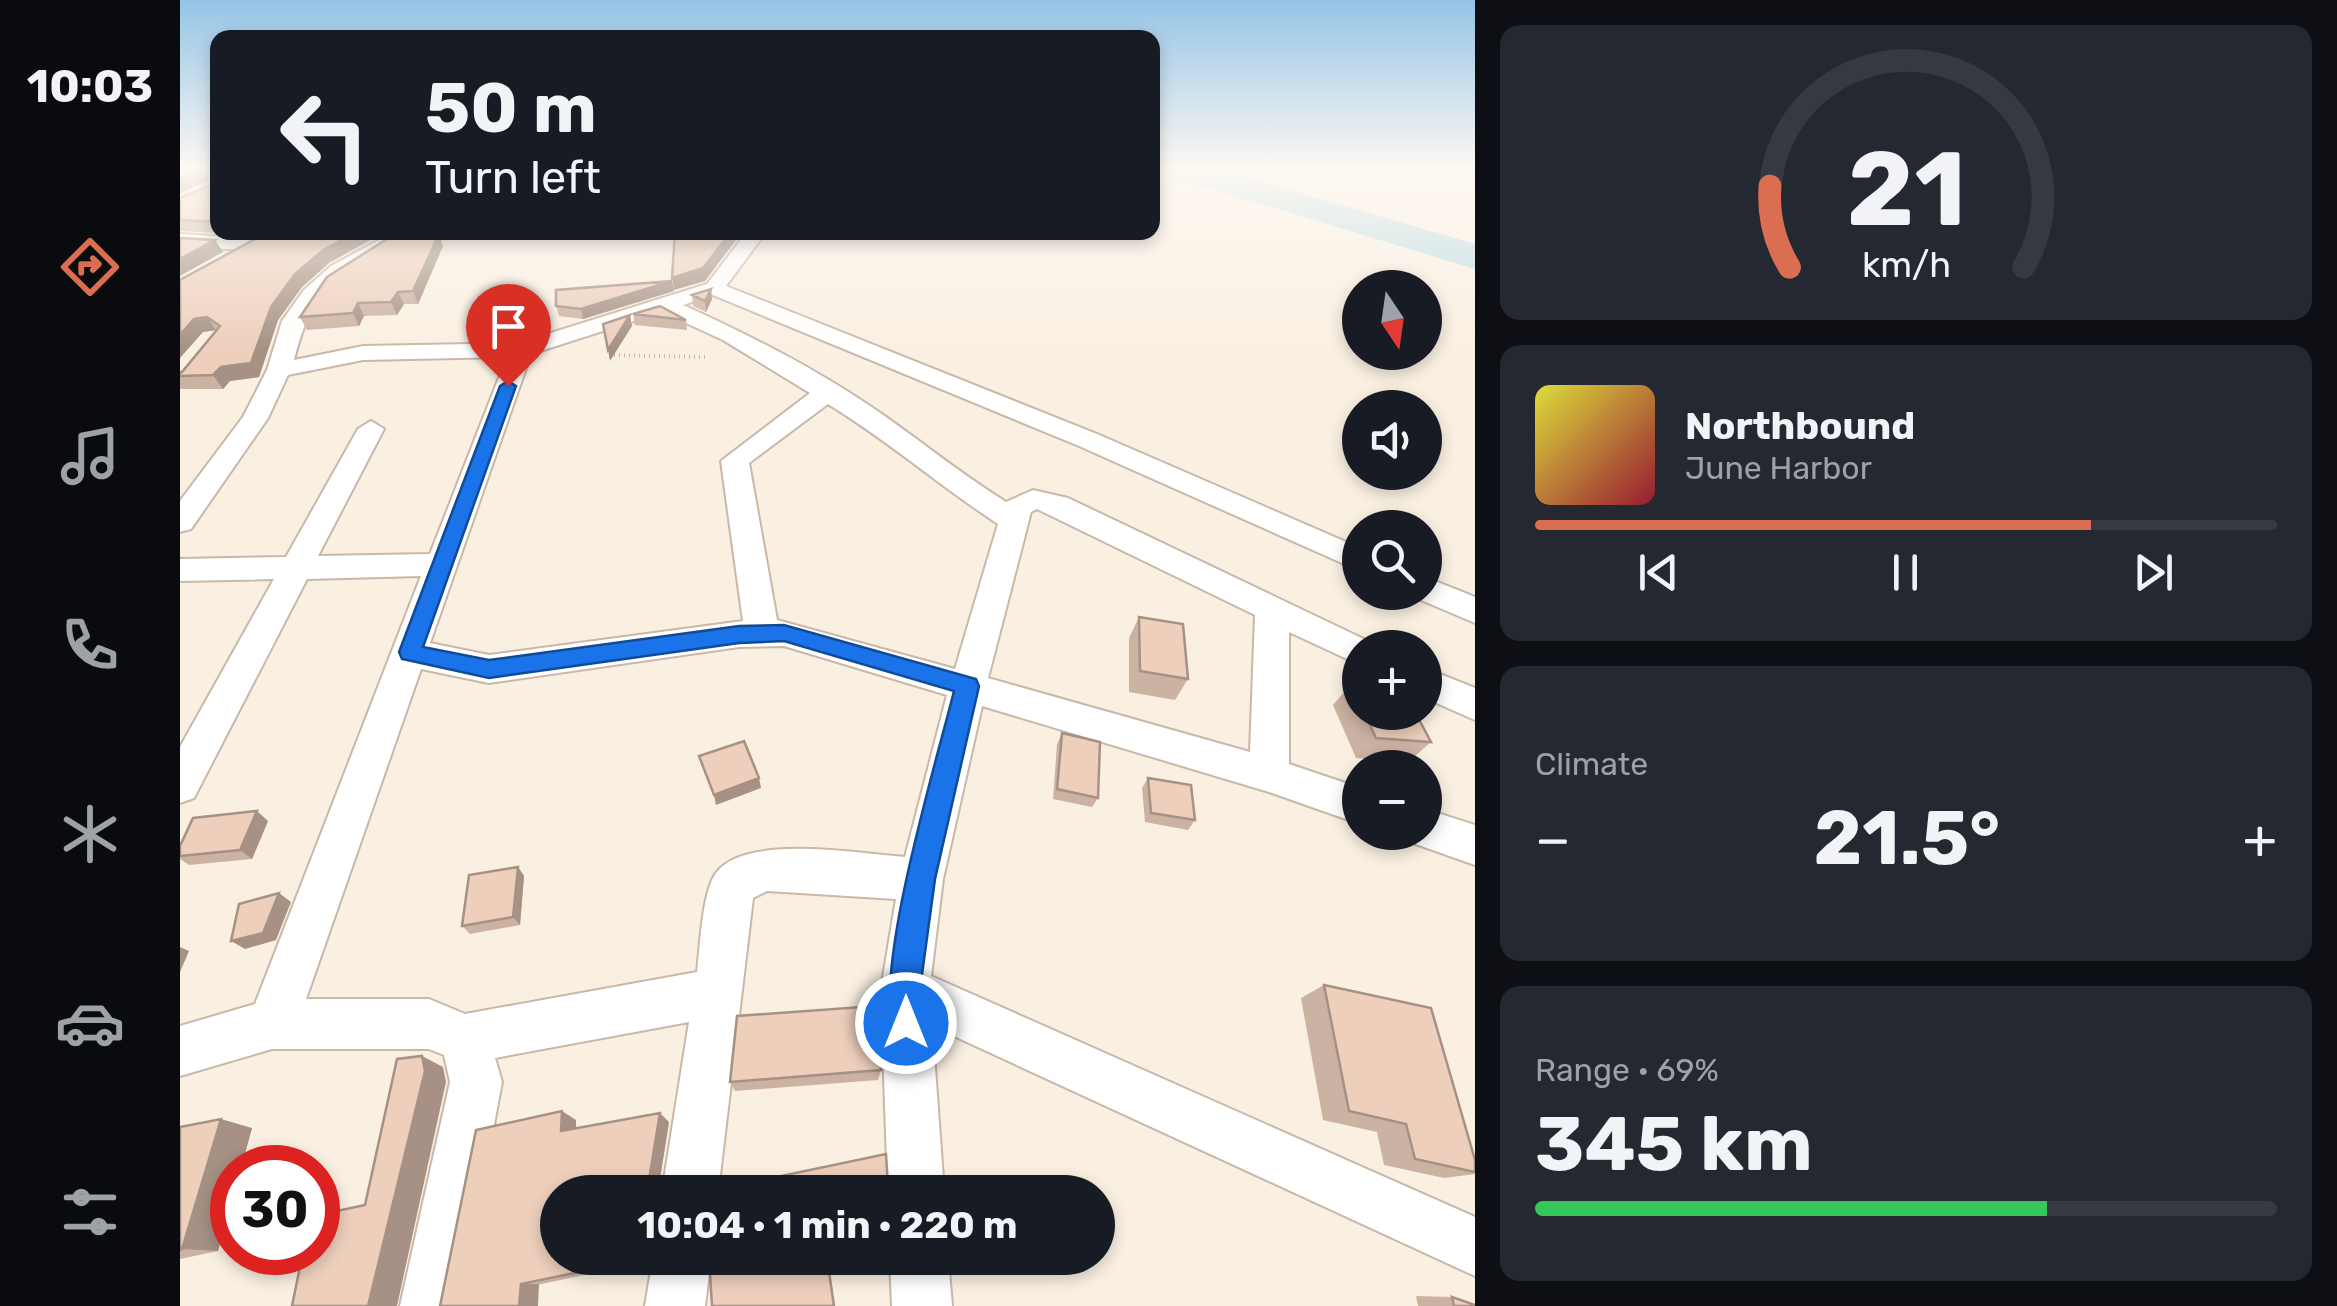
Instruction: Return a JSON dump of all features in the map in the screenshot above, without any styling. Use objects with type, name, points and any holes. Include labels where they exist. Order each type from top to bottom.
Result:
[{"type":"street","points":[[180,240],[259,245]]},
{"type":"street","points":[[228,262],[267,240]]},
{"type":"street","points":[[180,522],[255,418],[279,370],[292,320],[311,294],[338,270],[394,240]]},
{"type":"street","points":[[279,370],[363,353],[521,350],[714,288],[751,240]]},
{"type":"street","points":[[714,288],[1088,440],[1342,552]]},
{"type":"street","points":[[661,303],[731,335],[876,422],[937,470],[1012,520]]},
{"type":"street","points":[[272,1024],[521,350]]},
{"type":"street","points":[[762,632],[735,461],[825,394]]},
{"type":"street","points":[[180,785],[370,429]]},
{"type":"street","points":[[915,1175],[904,989],[921,879],[1012,520],[1023,501],[1058,505],[1342,643]]},
{"type":"street","points":[[180,570],[442,565]]},
{"type":"street","points":[[1442,597],[1474,611]]},
{"type":"street","points":[[1269,775],[1272,610]]},
{"type":"street","points":[[410,652],[489,669],[762,632],[784,633],[1342,800]]},
{"type":"street","points":[[1442,690],[1474,705]]},
{"type":"street","points":[[1442,834],[1474,844]]},
{"type":"street","points":[[692,1175],[732,888],[748,874],[767,870],[921,879]]},
{"type":"street","points":[[904,989],[1474,1247]]},
{"type":"street","points":[[180,1051],[272,1024],[429,1024],[465,1039],[716,993]]},
{"type":"street","points":[[430,1306],[476,1082],[465,1039]]},
{"type":"street","points":[[675,1306],[680,1275]]},
{"type":"street","points":[[921,1275],[922,1306]]},
{"type":"path","points":[[595,354],[680,355],[777,363]]},
{"type":"building","points":[[180,238],[215,240],[180,259]]},
{"type":"building","points":[[253,240],[342,240],[295,274],[271,307],[251,363],[221,367],[213,375],[180,376],[220,326],[207,317],[194,319],[180,335],[180,280]]},
{"type":"building","points":[[385,240],[436,240],[413,291],[398,292],[391,302],[358,303],[353,313],[300,317],[327,277]]},
{"type":"building","points":[[674,240],[725,240],[703,268],[672,278]]},
{"type":"building","points":[[672,281],[581,309],[556,306],[556,290]]},
{"type":"building","points":[[711,289],[705,301],[692,295]]},
{"type":"building","points":[[660,306],[686,320],[633,314]]},
{"type":"building","points":[[630,315],[608,350],[603,324]]},
{"type":"building","points":[[1139,617],[1183,624],[1188,679],[1140,671]]},
{"type":"building","points":[[1372,730],[1425,730],[1431,742],[1376,738]]},
{"type":"building","points":[[1062,733],[1100,742],[1098,798],[1057,789]]},
{"type":"building","points":[[744,741],[759,778],[714,795],[699,756]]},
{"type":"building","points":[[1148,778],[1191,785],[1195,820],[1151,813]]},
{"type":"building","points":[[257,811],[240,850],[180,856],[180,846],[193,818]]},
{"type":"building","points":[[518,867],[513,917],[462,926],[469,875]]},
{"type":"building","points":[[279,893],[263,933],[231,941],[239,904]]},
{"type":"building","points":[[1324,985],[1431,1008],[1475,1160],[1475,1172],[1415,1159],[1406,1124],[1349,1111]]},
{"type":"building","points":[[875,1006],[881,1070],[730,1082],[737,1016]]},
{"type":"building","points":[[422,1056],[425,1071],[368,1306],[292,1306],[298,1275],[340,1275],[340,1210],[365,1205],[397,1059]]},
{"type":"building","points":[[562,1111],[561,1131],[660,1113],[650,1175],[540,1175],[540,1275],[564,1275],[521,1284],[519,1306],[440,1306],[476,1130]]},
{"type":"building","points":[[221,1119],[180,1250],[180,1127]]},
{"type":"building","points":[[886,1154],[887,1175],[786,1175]]},
{"type":"building","points":[[710,1275],[829,1275],[834,1306],[712,1306]]},
{"type":"building","points":[[1452,1297],[1475,1305],[1475,1306],[1454,1306]]},
{"type":"waterway","points":[[1378,228],[1475,257]]},
{"type":"route","points":[[508,386],[410,652],[489,669],[739,634],[784,633],[968,686],[921,879],[904,989],[906,1023]]}]
